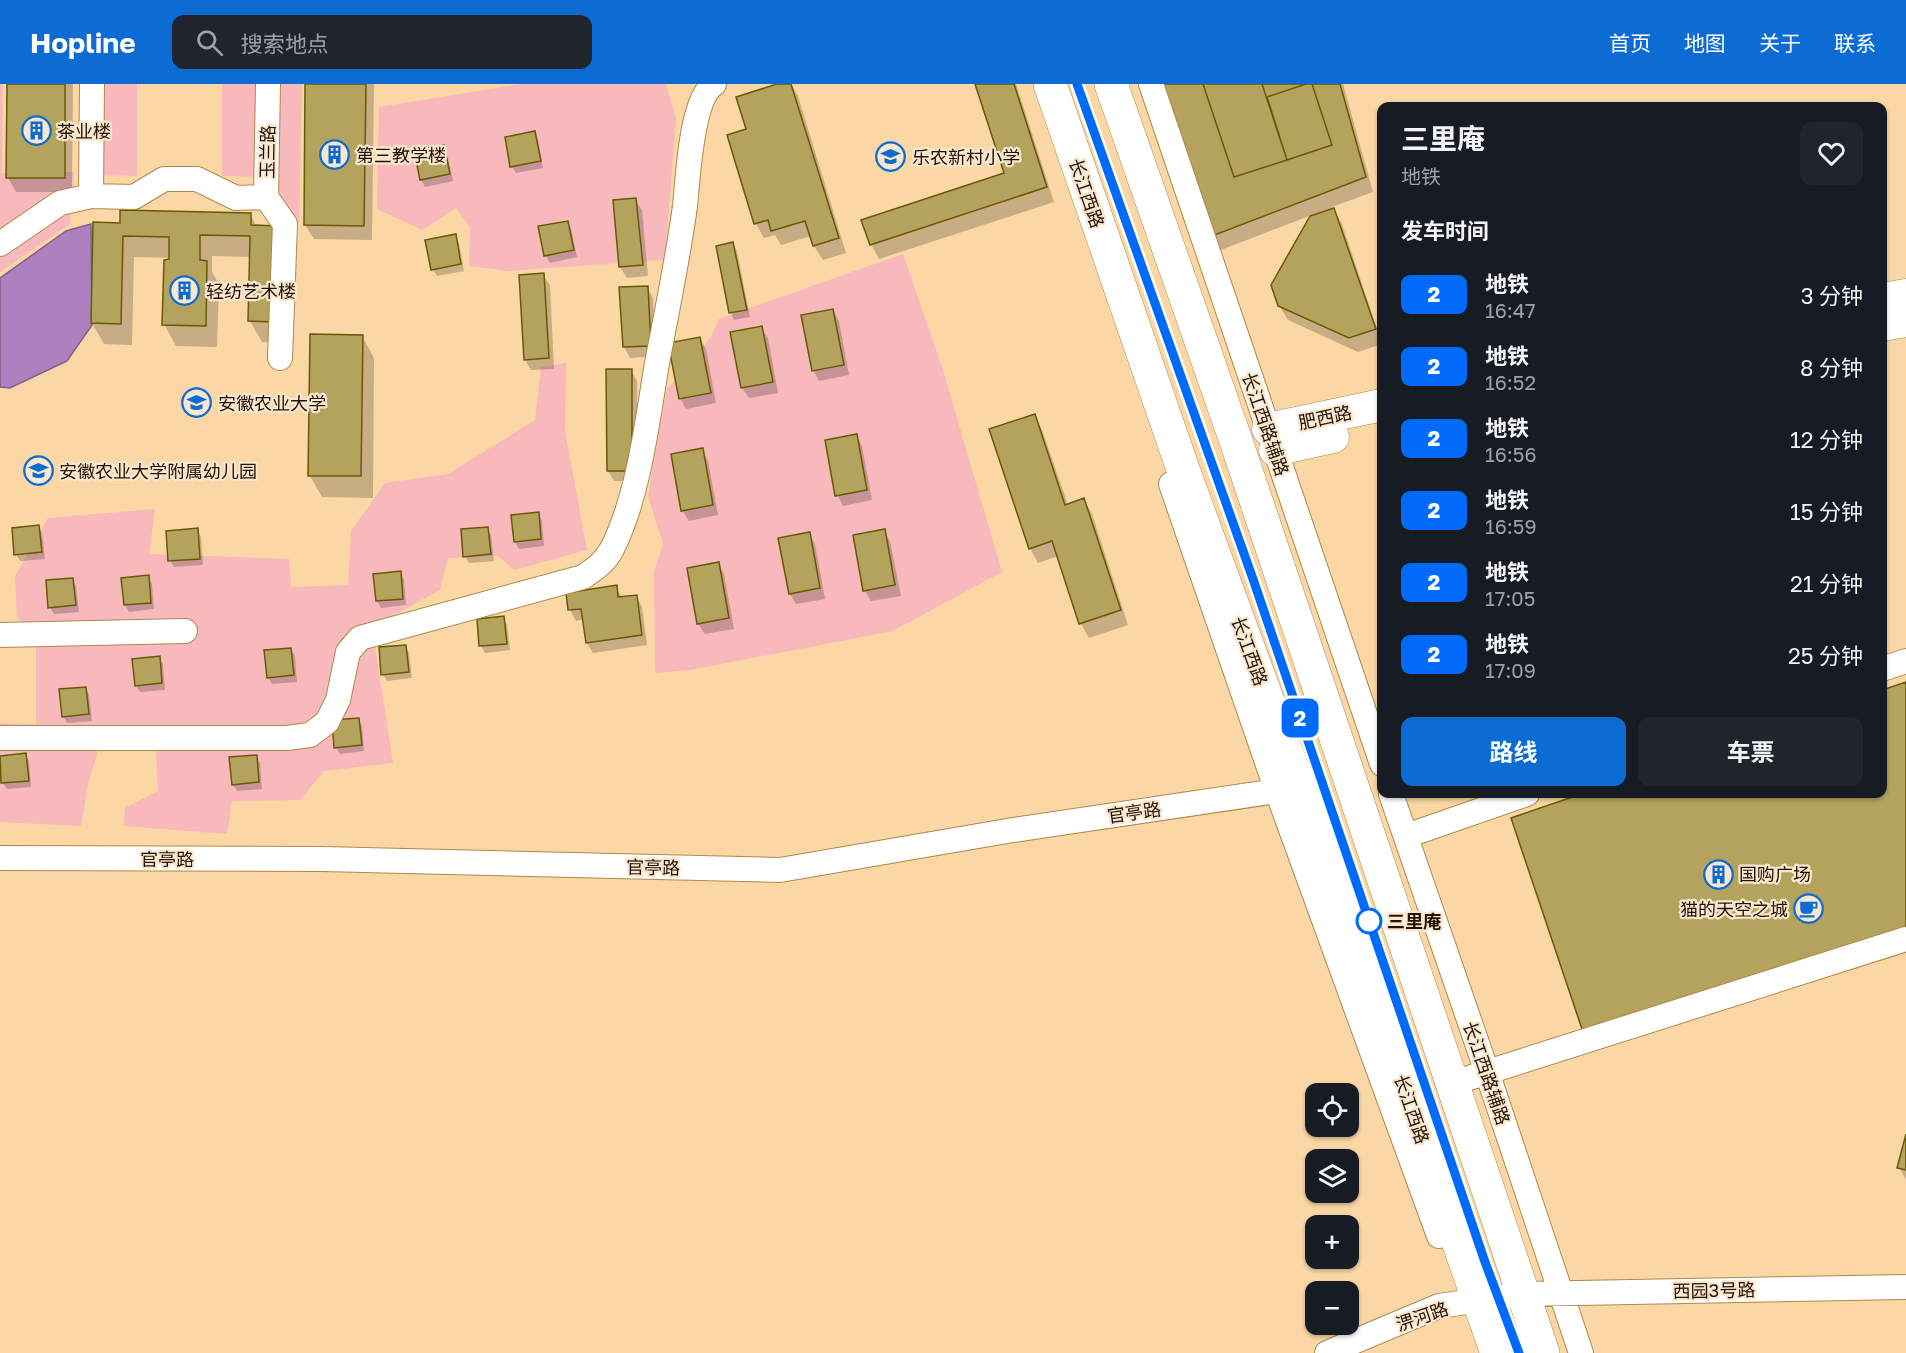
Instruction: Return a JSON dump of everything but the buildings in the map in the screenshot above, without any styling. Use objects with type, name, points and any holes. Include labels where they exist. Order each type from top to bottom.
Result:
[{"type":"highway","name":"长江西路","points":[[1050,84],[1185,475],[1288,787],[1471,1302],[1497,1353]]},
{"type":"highway","points":[[1111,84],[1236,441],[1542,1353]]},
{"type":"main road","points":[[1887,298],[1906,295]]},
{"type":"main road","points":[[1887,324],[1906,321]]},
{"type":"main road","name":"肥西路","points":[[1271,439],[1377,407]]},
{"type":"main road","name":"肥西路","points":[[1271,439],[1377,427]]},
{"type":"street","points":[[91,196],[92,84]]},
{"type":"street","name":"玉兰路","points":[[268,84],[266,197],[285,224],[279,358]]},
{"type":"street","points":[[0,738],[287,738],[310,735],[327,722],[338,700],[348,652],[360,638],[583,577],[599,567],[610,551],[626,518],[641,453],[684,209],[696,118],[709,87],[714,84]]},
{"type":"street","points":[[1034,84],[1288,787]]},
{"type":"street","name":"长江西路辅路","points":[[1151,84],[1377,749]]},
{"type":"street","points":[[0,244],[60,203],[91,196],[134,198],[164,179],[197,179],[236,198],[266,197]]},
{"type":"street","points":[[0,634],[185,631]]},
{"type":"street","points":[[1887,667],[1906,661]]},
{"type":"street","name":"官亭路","points":[[0,858],[322,859],[780,870],[1013,830],[1288,787]]},
{"type":"street","name":"长江西路辅路","points":[[1393,798],[1581,1353]]},
{"type":"street","points":[[1406,836],[1515,798]]},
{"type":"street","points":[[1453,1083],[1906,939]]},
{"type":"street","name":"西园3号路","points":[[1522,1294],[1906,1287]]},
{"type":"street","name":"淠河路","points":[[1327,1353],[1439,1306],[1522,1294]]},
{"type":"street","points":[[1471,1302],[1481,1353]]},
{"type":"shaded area","points":[[0,84],[3,84],[2,173],[74,172],[70,224],[0,272]]},
{"type":"shaded area","points":[[104,84],[137,84],[137,176],[104,175]]},
{"type":"shaded area","points":[[222,84],[255,84],[255,177],[222,176]]},
{"type":"shaded area","points":[[275,84],[302,84],[299,223],[289,222],[274,197]]},
{"type":"shaded area","points":[[521,84],[666,84],[676,119],[665,260],[508,271],[469,266],[470,227],[456,208],[422,230],[377,209],[379,107]]},
{"type":"shaded area","points":[[91,224],[92,325],[67,361],[10,388],[0,387],[0,278],[66,231]]},
{"type":"shaded area","points":[[903,254],[943,370],[1002,572],[893,631],[690,670],[655,673],[654,572],[663,544],[648,496],[667,389],[711,337],[719,319]]},
{"type":"shaded area","points":[[566,363],[565,431],[587,550],[514,570],[498,556],[448,558],[440,590],[372,627],[393,763],[324,771],[300,800],[232,801],[227,834],[124,826],[125,808],[158,791],[155,727],[135,729],[98,751],[89,781],[81,826],[0,822],[0,723],[36,724],[36,637],[17,617],[15,576],[48,518],[155,509],[149,554],[289,559],[291,587],[348,585],[351,531],[385,483],[448,474],[535,420],[541,367]]},
{"type":"metro line","name":"2","points":[[1077,84],[1253,579],[1485,1262],[1519,1353]]},
{"type":"place","name":"茶业楼","points":[[36,131]]},
{"type":"place","name":"第三教学楼","points":[[335,155]]},
{"type":"place","name":"乐农新村小学","points":[[891,157]]},
{"type":"place","name":"轻纺艺术楼","points":[[185,291]]},
{"type":"place","name":"安徽农业大学","points":[[197,403]]},
{"type":"place","name":"安徽农业大学附属幼儿园","points":[[38,471]]},
{"type":"place","name":"国购广场","points":[[1718,874]]},
{"type":"place","name":"猫的天空之城","points":[[1809,909]]},
{"type":"place","name":"三里庵","points":[[1369,921]]}]
